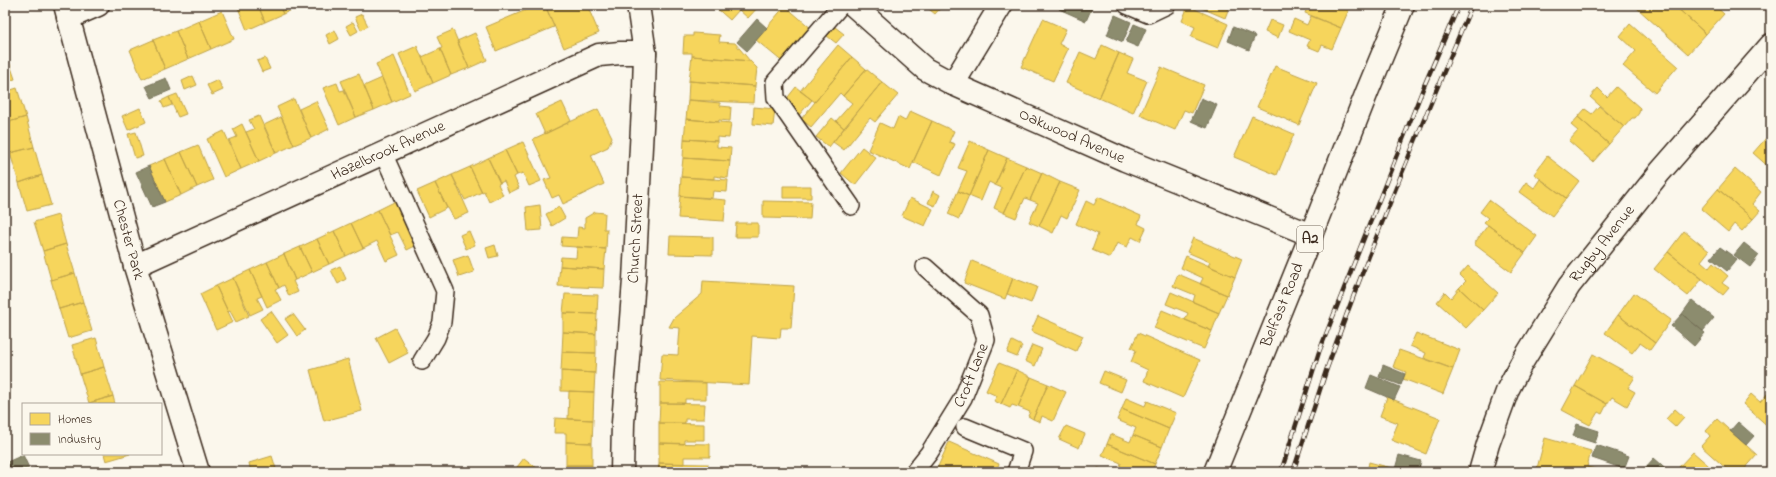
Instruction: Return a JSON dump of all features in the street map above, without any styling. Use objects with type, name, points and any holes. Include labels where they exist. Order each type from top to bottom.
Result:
[{"type":"street","points":[[67,12],[98,5]]},
{"type":"street","name":"Church Street","points":[[622,472],[623,423],[634,272],[645,53],[638,5]]},
{"type":"street","name":"Oakwood Avenue","points":[[853,5],[925,68],[953,84],[1126,160],[1311,235]]},
{"type":"street","points":[[953,84],[1001,5]]},
{"type":"street","name":"Belfast Road","points":[[1214,472],[1311,235],[1367,92],[1404,5]]},
{"type":"street","name":"Chester Park","points":[[67,12],[135,266],[198,472]]},
{"type":"street","name":"Rugby Avenue","points":[[1480,472],[1488,444],[1508,389],[1521,364],[1569,286],[1660,172],[1771,45]]},
{"type":"street","name":"Hazelbrook Avenue","points":[[135,266],[599,55],[645,53]]},
{"type":"lane","points":[[841,5],[775,82],[776,98],[851,206]]},
{"type":"lane","points":[[1127,5],[1148,14],[1167,5]]},
{"type":"lane","points":[[383,153],[445,291],[442,322],[436,338],[422,361]]},
{"type":"lane","name":"Croft Lane","points":[[914,472],[929,453],[963,398],[986,340],[979,316],[925,267]]},
{"type":"lane","points":[[966,427],[1023,451],[1016,472]]},
{"type":"building: Homes","points":[[237,5],[258,5],[265,22],[247,30]]},
{"type":"building: Homes","points":[[258,5],[279,5],[283,14],[265,22]]},
{"type":"building: Homes","points":[[279,5],[300,5],[300,6],[283,14]]},
{"type":"building: Homes","points":[[538,5],[545,5],[554,27],[496,51],[486,27]]},
{"type":"building: Homes","points":[[545,5],[587,5],[599,33],[564,48]]},
{"type":"building: Homes","points":[[713,5],[760,5],[748,18],[739,10],[730,20]]},
{"type":"building: Homes","points":[[924,5],[943,5],[935,14]]},
{"type":"building: Homes","points":[[1230,5],[1225,18],[1197,6]]},
{"type":"building: Homes","points":[[1308,5],[1345,5],[1350,7],[1341,28],[1305,13]]},
{"type":"building: Homes","points":[[1640,5],[1674,5],[1706,34],[1688,54],[1637,8]]},
{"type":"building: Homes","points":[[1674,5],[1714,5],[1724,14],[1706,34]]},
{"type":"building: Homes","points":[[785,6],[813,30],[785,64],[756,40]]},
{"type":"building: Homes","points":[[1188,6],[1228,24],[1218,48],[1191,37],[1195,27],[1182,21]]},
{"type":"building: Homes","points":[[222,11],[234,39],[211,49],[199,21]]},
{"type":"building: Homes","points":[[362,14],[368,26],[361,30],[355,17]]},
{"type":"building: Homes","points":[[1311,16],[1341,28],[1332,49],[1322,45],[1319,51],[1307,46],[1310,40],[1289,31],[1294,19],[1307,25]]},
{"type":"building: Homes","points":[[1043,19],[1066,29],[1059,44],[1068,49],[1053,81],[1021,67]]},
{"type":"building: Homes","points":[[1270,20],[1283,25],[1278,38],[1265,32]]},
{"type":"building: Homes","points":[[199,21],[211,49],[188,59],[176,31]]},
{"type":"building: Homes","points":[[353,22],[358,31],[351,35],[346,26]]},
{"type":"building: Homes","points":[[1630,24],[1678,66],[1655,93],[1623,66],[1636,51],[1620,36]]},
{"type":"building: Homes","points":[[835,27],[844,34],[836,43],[827,36]]},
{"type":"building: Homes","points":[[335,30],[339,39],[330,44],[326,35]]},
{"type":"building: Homes","points":[[453,30],[469,68],[451,75],[440,49],[442,48],[437,37]]},
{"type":"building: Homes","points":[[176,31],[188,59],[165,69],[153,40]]},
{"type":"building: Homes","points":[[475,33],[487,60],[469,68],[457,41]]},
{"type":"building: Homes","points":[[693,33],[720,35],[719,42],[735,43],[750,61],[692,56],[692,53],[683,53],[684,36],[693,36]]},
{"type":"building: Homes","points":[[153,40],[165,69],[142,79],[130,50]]},
{"type":"building: Homes","points":[[838,45],[852,57],[815,102],[800,91]]},
{"type":"building: Homes","points":[[1102,45],[1119,53],[1099,98],[1066,83],[1080,52],[1096,59]]},
{"type":"building: Homes","points":[[417,46],[433,83],[415,91],[399,54]]},
{"type":"building: Homes","points":[[440,49],[451,75],[433,83],[422,57]]},
{"type":"building: Homes","points":[[5,50],[15,79],[5,82]]},
{"type":"building: Homes","points":[[1119,53],[1133,59],[1127,73],[1147,81],[1133,113],[1099,98]]},
{"type":"building: Homes","points":[[394,56],[410,94],[392,102],[376,64]]},
{"type":"building: Homes","points":[[692,56],[750,61],[757,68],[755,86],[689,81]]},
{"type":"building: Homes","points":[[852,57],[866,69],[843,96],[840,93],[811,127],[801,119]]},
{"type":"building: Homes","points":[[265,58],[270,69],[262,72],[257,61]]},
{"type":"building: Homes","points":[[1275,66],[1317,83],[1299,125],[1257,107]]},
{"type":"building: Homes","points":[[1161,67],[1204,85],[1192,113],[1184,110],[1175,130],[1140,115]]},
{"type":"building: Homes","points":[[866,69],[882,82],[844,128],[836,121],[852,103],[843,96]]},
{"type":"building: Homes","points":[[359,74],[374,110],[356,117],[341,81]]},
{"type":"building: Homes","points":[[193,76],[197,85],[185,90],[182,81]]},
{"type":"building: Homes","points":[[382,78],[392,102],[374,110],[364,86]]},
{"type":"building: Homes","points":[[218,80],[223,90],[212,95],[207,85]]},
{"type":"building: Homes","points":[[689,81],[755,86],[754,103],[688,100]]},
{"type":"building: Homes","points":[[882,82],[898,95],[875,122],[870,118],[844,150],[833,142]]},
{"type":"building: Homes","points":[[337,83],[340,91],[344,90],[356,117],[339,125],[323,88]]},
{"type":"building: Homes","points":[[796,87],[812,100],[799,115],[790,103],[788,97]]},
{"type":"building: Homes","points":[[1616,87],[1640,108],[1639,113],[1635,118],[1632,118],[1624,127],[1590,97],[1598,88],[1607,97]]},
{"type":"building: Homes","points":[[17,88],[26,117],[5,123],[5,92]]},
{"type":"building: Homes","points":[[177,94],[186,114],[178,117],[169,97]]},
{"type":"building: Homes","points":[[169,97],[172,105],[164,108],[161,101]]},
{"type":"building: Homes","points":[[294,99],[311,138],[294,145],[277,107]]},
{"type":"building: Homes","points":[[688,100],[720,103],[720,106],[731,107],[730,121],[719,120],[718,122],[686,119]]},
{"type":"building: Homes","points":[[316,101],[329,129],[311,138],[299,109]]},
{"type":"building: Homes","points":[[562,102],[571,121],[545,134],[536,114]]},
{"type":"building: Homes","points":[[1599,106],[1624,127],[1609,144],[1578,117],[1585,109],[1592,114]]},
{"type":"building: Homes","points":[[754,107],[775,109],[773,126],[753,124]]},
{"type":"building: Homes","points":[[140,108],[146,122],[128,130],[122,116]]},
{"type":"building: Homes","points":[[598,109],[612,137],[608,147],[591,155],[604,184],[563,204],[559,195],[552,198],[544,180],[551,178],[533,139]]},
{"type":"building: Homes","points":[[910,111],[932,121],[910,169],[868,150],[880,123],[893,129],[898,117],[905,121]]},
{"type":"building: Homes","points":[[259,116],[276,153],[259,161],[246,132],[254,129],[249,120]]},
{"type":"building: Homes","points":[[1252,116],[1294,134],[1277,175],[1234,157]]},
{"type":"building: Homes","points":[[26,117],[34,147],[10,153],[5,135],[5,123]]},
{"type":"building: Homes","points":[[281,117],[294,145],[276,153],[264,125]]},
{"type":"building: Homes","points":[[1578,117],[1609,144],[1593,162],[1569,141],[1578,131],[1571,125]]},
{"type":"building: Homes","points":[[832,118],[844,128],[829,147],[816,137]]},
{"type":"building: Homes","points":[[686,119],[731,123],[729,138],[717,137],[717,141],[684,139]]},
{"type":"building: Homes","points":[[932,121],[954,131],[949,142],[955,144],[941,175],[913,162]]},
{"type":"building: Homes","points":[[242,124],[259,161],[241,169],[229,140],[237,137],[233,129]]},
{"type":"building: Homes","points":[[224,131],[241,169],[224,177],[207,139]]},
{"type":"building: Homes","points":[[136,132],[143,156],[135,158],[128,134]]},
{"type":"building: Homes","points":[[1767,137],[1771,140],[1771,169],[1753,153]]},
{"type":"building: Homes","points":[[684,139],[717,141],[717,147],[731,148],[730,161],[683,158]]},
{"type":"building: Homes","points":[[970,141],[989,150],[969,196],[958,191],[967,171],[958,168]]},
{"type":"building: Homes","points":[[523,142],[541,181],[529,186],[523,173],[517,175],[505,150]]},
{"type":"building: Homes","points":[[198,145],[213,180],[197,187],[181,152]]},
{"type":"building: Homes","points":[[34,147],[42,175],[19,183],[10,153]]},
{"type":"building: Homes","points":[[862,147],[876,158],[855,185],[841,173]]},
{"type":"building: Homes","points":[[505,150],[517,175],[514,177],[519,188],[509,193],[504,181],[500,183],[488,158]]},
{"type":"building: Homes","points":[[989,150],[1007,158],[995,185],[989,182],[981,201],[969,196]]},
{"type":"building: Homes","points":[[181,152],[197,187],[181,195],[165,159]]},
{"type":"building: Homes","points":[[1547,156],[1579,181],[1566,198],[1534,174]]},
{"type":"building: Homes","points":[[488,158],[500,183],[498,184],[503,195],[489,202],[484,191],[482,192],[470,167]]},
{"type":"building: Homes","points":[[683,158],[730,161],[728,178],[714,176],[714,179],[681,177]]},
{"type":"building: Homes","points":[[1007,158],[1026,166],[1004,213],[994,208],[1002,188],[995,185]]},
{"type":"building: Homes","points":[[165,159],[181,195],[165,202],[149,166]]},
{"type":"building: Homes","points":[[1026,166],[1042,173],[1030,200],[1025,198],[1016,218],[1004,213]]},
{"type":"building: Homes","points":[[470,167],[482,192],[465,200],[452,175]]},
{"type":"building: Homes","points":[[1735,169],[1761,192],[1752,204],[1760,211],[1753,219],[1718,189]]},
{"type":"building: Homes","points":[[1042,173],[1060,182],[1039,226],[1029,222],[1038,203],[1030,200]]},
{"type":"building: Homes","points":[[42,175],[51,205],[27,211],[19,183]]},
{"type":"building: Homes","points":[[452,175],[469,213],[454,219],[435,183]]},
{"type":"building: Homes","points":[[681,177],[728,180],[727,192],[713,191],[712,198],[680,196]]},
{"type":"building: Homes","points":[[1540,179],[1566,198],[1552,216],[1519,192],[1526,182],[1534,188]]},
{"type":"building: Homes","points":[[1060,182],[1080,190],[1067,218],[1061,215],[1053,233],[1039,226]]},
{"type":"building: Homes","points":[[435,183],[447,208],[429,217],[417,191]]},
{"type":"building: Homes","points":[[783,186],[811,186],[811,198],[783,198]]},
{"type":"building: Homes","points":[[1718,189],[1753,219],[1742,231],[1734,224],[1728,232],[1701,209]]},
{"type":"building: Homes","points":[[933,191],[940,195],[935,206],[928,203]]},
{"type":"building: Homes","points":[[958,191],[969,196],[959,219],[948,214]]},
{"type":"building: Homes","points":[[680,196],[726,200],[724,221],[678,218]]},
{"type":"building: Homes","points":[[1098,197],[1141,216],[1138,224],[1146,228],[1140,241],[1132,237],[1127,247],[1117,243],[1110,258],[1092,250],[1098,234],[1076,224],[1086,201],[1094,205]]},
{"type":"building: Homes","points":[[910,198],[933,209],[925,226],[902,216]]},
{"type":"building: Homes","points":[[1489,200],[1537,236],[1525,253],[1484,222],[1488,218],[1480,212]]},
{"type":"building: Homes","points":[[396,201],[417,245],[407,250],[398,232],[390,235],[378,210]]},
{"type":"building: Homes","points":[[763,201],[811,202],[810,219],[763,218]]},
{"type":"building: Homes","points":[[540,205],[542,230],[528,231],[526,207]]},
{"type":"building: Homes","points":[[559,207],[565,218],[552,226],[546,214]]},
{"type":"building: Homes","points":[[378,210],[399,255],[386,261],[377,241],[363,248],[351,223]]},
{"type":"building: Homes","points":[[595,212],[605,213],[604,229],[607,229],[606,249],[561,246],[562,237],[577,238],[578,227],[585,228],[585,218]]},
{"type":"building: Homes","points":[[58,215],[66,244],[43,251],[34,222]]},
{"type":"building: Homes","points":[[351,223],[363,248],[346,256],[334,231]]},
{"type":"building: Homes","points":[[736,223],[758,223],[758,237],[735,237]]},
{"type":"building: Homes","points":[[1488,225],[1525,253],[1511,272],[1474,244]]},
{"type":"building: Homes","points":[[334,231],[346,256],[329,264],[317,239]]},
{"type":"building: Homes","points":[[469,231],[475,245],[466,249],[460,235]]},
{"type":"building: Homes","points":[[1684,231],[1709,251],[1701,261],[1709,268],[1713,263],[1728,276],[1722,283],[1729,288],[1723,295],[1668,252]]},
{"type":"building: Homes","points":[[670,236],[713,237],[713,255],[669,254]]},
{"type":"building: Homes","points":[[1193,238],[1242,259],[1235,277],[1208,266],[1210,262],[1187,252]]},
{"type":"building: Homes","points":[[317,239],[329,264],[312,272],[300,247]]},
{"type":"building: Homes","points":[[66,244],[75,273],[51,280],[43,251]]},
{"type":"building: Homes","points":[[495,245],[498,256],[489,258],[486,248]]},
{"type":"building: Homes","points":[[300,247],[312,272],[295,280],[284,254]]},
{"type":"building: Homes","points":[[577,247],[606,249],[604,269],[560,266],[561,257],[576,258]]},
{"type":"building: Homes","points":[[1668,252],[1702,279],[1688,296],[1654,269]]},
{"type":"building: Homes","points":[[284,254],[295,280],[293,281],[298,292],[289,296],[284,285],[279,288],[267,262]]},
{"type":"building: Homes","points":[[468,255],[474,272],[459,277],[453,260]]},
{"type":"building: Homes","points":[[1186,256],[1235,277],[1227,295],[1200,284],[1203,278],[1181,268]]},
{"type":"building: Homes","points":[[972,261],[1013,278],[1005,299],[964,283]]},
{"type":"building: Homes","points":[[267,262],[279,288],[275,289],[281,300],[267,307],[250,270]]},
{"type":"building: Homes","points":[[340,266],[346,279],[338,284],[331,270]]},
{"type":"building: Homes","points":[[560,266],[604,269],[603,288],[558,286]]},
{"type":"building: Homes","points":[[1468,266],[1498,293],[1483,310],[1459,288],[1466,281],[1460,275]]},
{"type":"building: Homes","points":[[250,270],[262,296],[257,298],[263,309],[250,315],[233,278]]},
{"type":"building: Homes","points":[[75,273],[83,302],[59,309],[51,280]]},
{"type":"building: Homes","points":[[1178,274],[1227,295],[1219,313],[1193,302],[1195,295],[1173,286]]},
{"type":"building: Homes","points":[[233,278],[249,316],[236,322],[230,311],[228,312],[216,286]]},
{"type":"building: Homes","points":[[1013,278],[1037,287],[1031,303],[1007,294]]},
{"type":"building: Homes","points":[[703,281],[794,286],[791,328],[781,328],[780,338],[752,336],[749,385],[660,380],[662,354],[678,355],[680,328],[669,327],[674,318],[702,294]]},
{"type":"building: Homes","points":[[216,286],[233,322],[216,330],[200,294]]},
{"type":"building: Homes","points":[[1459,288],[1483,310],[1466,328],[1437,302],[1445,292],[1451,298]]},
{"type":"building: Homes","points":[[1171,292],[1219,313],[1212,331],[1185,320],[1188,313],[1166,304]]},
{"type":"building: Homes","points":[[1634,293],[1671,320],[1655,343],[1618,315]]},
{"type":"building: Homes","points":[[565,294],[598,295],[597,314],[563,313]]},
{"type":"building: Homes","points":[[83,302],[92,331],[68,338],[59,309]]},
{"type":"building: Homes","points":[[1162,310],[1212,331],[1204,349],[1154,328]]},
{"type":"building: Homes","points":[[271,311],[288,335],[277,343],[260,319]]},
{"type":"building: Homes","points":[[563,313],[597,314],[596,334],[563,332]]},
{"type":"building: Homes","points":[[293,314],[305,330],[297,336],[285,319]]},
{"type":"building: Homes","points":[[1618,315],[1655,343],[1650,350],[1640,343],[1632,353],[1605,333]]},
{"type":"building: Homes","points":[[1038,316],[1083,336],[1076,351],[1031,331]]},
{"type":"building: Homes","points":[[395,328],[408,353],[389,363],[376,338]]},
{"type":"building: Homes","points":[[563,332],[596,334],[596,353],[562,352]]},
{"type":"building: Homes","points":[[1138,333],[1200,360],[1183,398],[1144,381],[1148,370],[1131,362],[1136,350],[1131,348]]},
{"type":"building: Homes","points":[[1416,333],[1460,350],[1453,369],[1424,358],[1426,353],[1410,346]]},
{"type":"building: Homes","points":[[96,338],[104,367],[80,374],[72,345]]},
{"type":"building: Homes","points":[[1012,341],[1022,346],[1017,357],[1007,353]]},
{"type":"building: Homes","points":[[1032,345],[1042,349],[1035,366],[1025,361]]},
{"type":"building: Homes","points":[[1399,350],[1453,369],[1443,394],[1403,379],[1406,372],[1393,367]]},
{"type":"building: Homes","points":[[562,352],[596,353],[595,373],[561,371]]},
{"type":"building: Homes","points":[[1593,354],[1635,377],[1628,388],[1635,392],[1627,406],[1612,397],[1607,404],[1575,386]]},
{"type":"building: Homes","points":[[348,359],[362,411],[324,421],[310,370]]},
{"type":"building: Homes","points":[[999,363],[1017,370],[1001,404],[994,401],[997,396],[986,391]]},
{"type":"building: Homes","points":[[104,367],[113,396],[89,403],[80,374]]},
{"type":"building: Homes","points":[[1017,370],[1031,377],[1018,407],[1012,405],[1010,408],[1001,404]]},
{"type":"building: Homes","points":[[561,371],[595,373],[594,392],[561,391]]},
{"type":"building: Homes","points":[[1104,371],[1126,380],[1121,392],[1099,383]]},
{"type":"building: Homes","points":[[1031,377],[1048,384],[1033,419],[1028,416],[1030,412],[1018,407]]},
{"type":"building: Homes","points":[[660,382],[706,383],[706,399],[685,399],[685,403],[660,403]]},
{"type":"building: Homes","points":[[1048,384],[1066,392],[1053,421],[1042,416],[1040,422],[1033,419]]},
{"type":"building: Homes","points":[[1575,386],[1607,404],[1602,414],[1598,412],[1590,425],[1562,410]]},
{"type":"building: Homes","points":[[1771,390],[1771,429],[1743,404],[1751,394],[1760,402]]},
{"type":"building: Homes","points":[[569,391],[594,392],[593,420],[568,419]]},
{"type":"building: Homes","points":[[113,396],[115,403],[89,403]]},
{"type":"building: Homes","points":[[1387,397],[1440,418],[1426,454],[1391,440],[1398,423],[1380,416]]},
{"type":"building: Homes","points":[[1126,398],[1145,406],[1147,401],[1176,413],[1169,429],[1122,409]]},
{"type":"building: Homes","points":[[660,403],[705,404],[704,419],[685,419],[685,423],[659,423]]},
{"type":"building: Homes","points":[[1122,409],[1169,429],[1162,447],[1133,435],[1136,428],[1117,420]]},
{"type":"building: Homes","points":[[1675,409],[1684,417],[1675,427],[1666,419]]},
{"type":"building: Homes","points":[[555,418],[593,420],[592,443],[566,442],[566,433],[554,433]]},
{"type":"building: Homes","points":[[1717,419],[1757,455],[1742,472],[1730,472],[1701,446],[1710,436],[1706,431]]},
{"type":"building: Homes","points":[[659,423],[704,424],[704,440],[684,440],[684,444],[659,443]]},
{"type":"building: Homes","points":[[1066,426],[1085,434],[1079,448],[1059,439]]},
{"type":"building: Homes","points":[[1111,434],[1130,442],[1133,435],[1162,447],[1155,464],[1107,444]]},
{"type":"building: Homes","points":[[1545,438],[1591,451],[1587,467],[1600,470],[1600,472],[1536,472]]},
{"type":"building: Homes","points":[[566,442],[592,443],[592,465],[566,465]]},
{"type":"building: Homes","points":[[949,442],[999,464],[995,472],[936,471]]},
{"type":"building: Homes","points":[[659,443],[710,444],[710,457],[684,457],[684,464],[659,463]]},
{"type":"building: Homes","points":[[1107,444],[1155,464],[1151,472],[1126,472],[1119,469],[1121,463],[1102,455]]},
{"type":"building: Homes","points":[[1693,452],[1716,472],[1684,472],[1679,467]]},
{"type":"building: Homes","points":[[104,455],[127,455],[106,461]]},
{"type":"building: Homes","points":[[272,456],[277,472],[251,472],[249,463]]},
{"type":"building: Homes","points":[[524,458],[542,472],[514,471]]},
{"type":"building: Homes","points":[[1369,462],[1395,469],[1405,472],[1367,472]]},
{"type":"building: Homes","points":[[659,463],[708,464],[707,472],[658,472]]},
{"type":"building: Homes","points":[[566,465],[592,465],[592,472],[566,472]]},
{"type":"building: Homes","points":[[143,468],[144,472],[127,472]]},
{"type":"building: Homes","points":[[1098,468],[1107,472],[1096,472]]},
{"type":"building: Industry","points":[[1061,5],[1093,5],[1086,21],[1059,9]]},
{"type":"building: Industry","points":[[1115,15],[1131,22],[1123,42],[1107,35]]},
{"type":"building: Industry","points":[[757,19],[767,28],[747,51],[737,42]]},
{"type":"building: Industry","points":[[1134,24],[1146,29],[1138,47],[1126,42]]},
{"type":"building: Industry","points":[[1233,27],[1255,36],[1249,50],[1228,41]]},
{"type":"building: Industry","points":[[166,78],[171,90],[152,98],[146,86]]},
{"type":"building: Industry","points":[[1201,98],[1217,105],[1207,128],[1191,121]]},
{"type":"building: Industry","points":[[149,166],[165,202],[152,207],[136,172]]},
{"type":"building: Industry","points":[[1744,243],[1759,255],[1750,267],[1734,255]]},
{"type":"building: Industry","points":[[1720,247],[1737,259],[1727,271],[1711,258]]},
{"type":"building: Industry","points":[[1692,300],[1714,318],[1703,331],[1682,314]]},
{"type":"building: Industry","points":[[1682,314],[1705,333],[1694,346],[1671,326]]},
{"type":"building: Industry","points":[[1383,365],[1405,374],[1401,385],[1379,377]]},
{"type":"building: Industry","points":[[1371,375],[1400,387],[1394,400],[1366,388]]},
{"type":"building: Industry","points":[[1738,422],[1754,436],[1746,445],[1730,431]]},
{"type":"building: Industry","points":[[1577,424],[1599,431],[1595,443],[1573,436]]},
{"type":"building: Industry","points":[[1596,445],[1629,456],[1624,469],[1592,458]]},
{"type":"building: Industry","points":[[23,455],[29,468],[19,472],[8,472],[5,463]]},
{"type":"building: Industry","points":[[1399,455],[1421,461],[1418,472],[1405,472],[1395,469]]},
{"type":"building: Industry","points":[[1654,458],[1670,472],[1649,472],[1645,468]]},
{"type":"building: Industry","points":[[38,467],[40,472],[24,472]]},
{"type":"railway","points":[[1281,472],[1319,352],[1424,86],[1459,5]]},
{"type":"railway","points":[[1293,472],[1326,371],[1360,279],[1415,141],[1472,5]]}]
